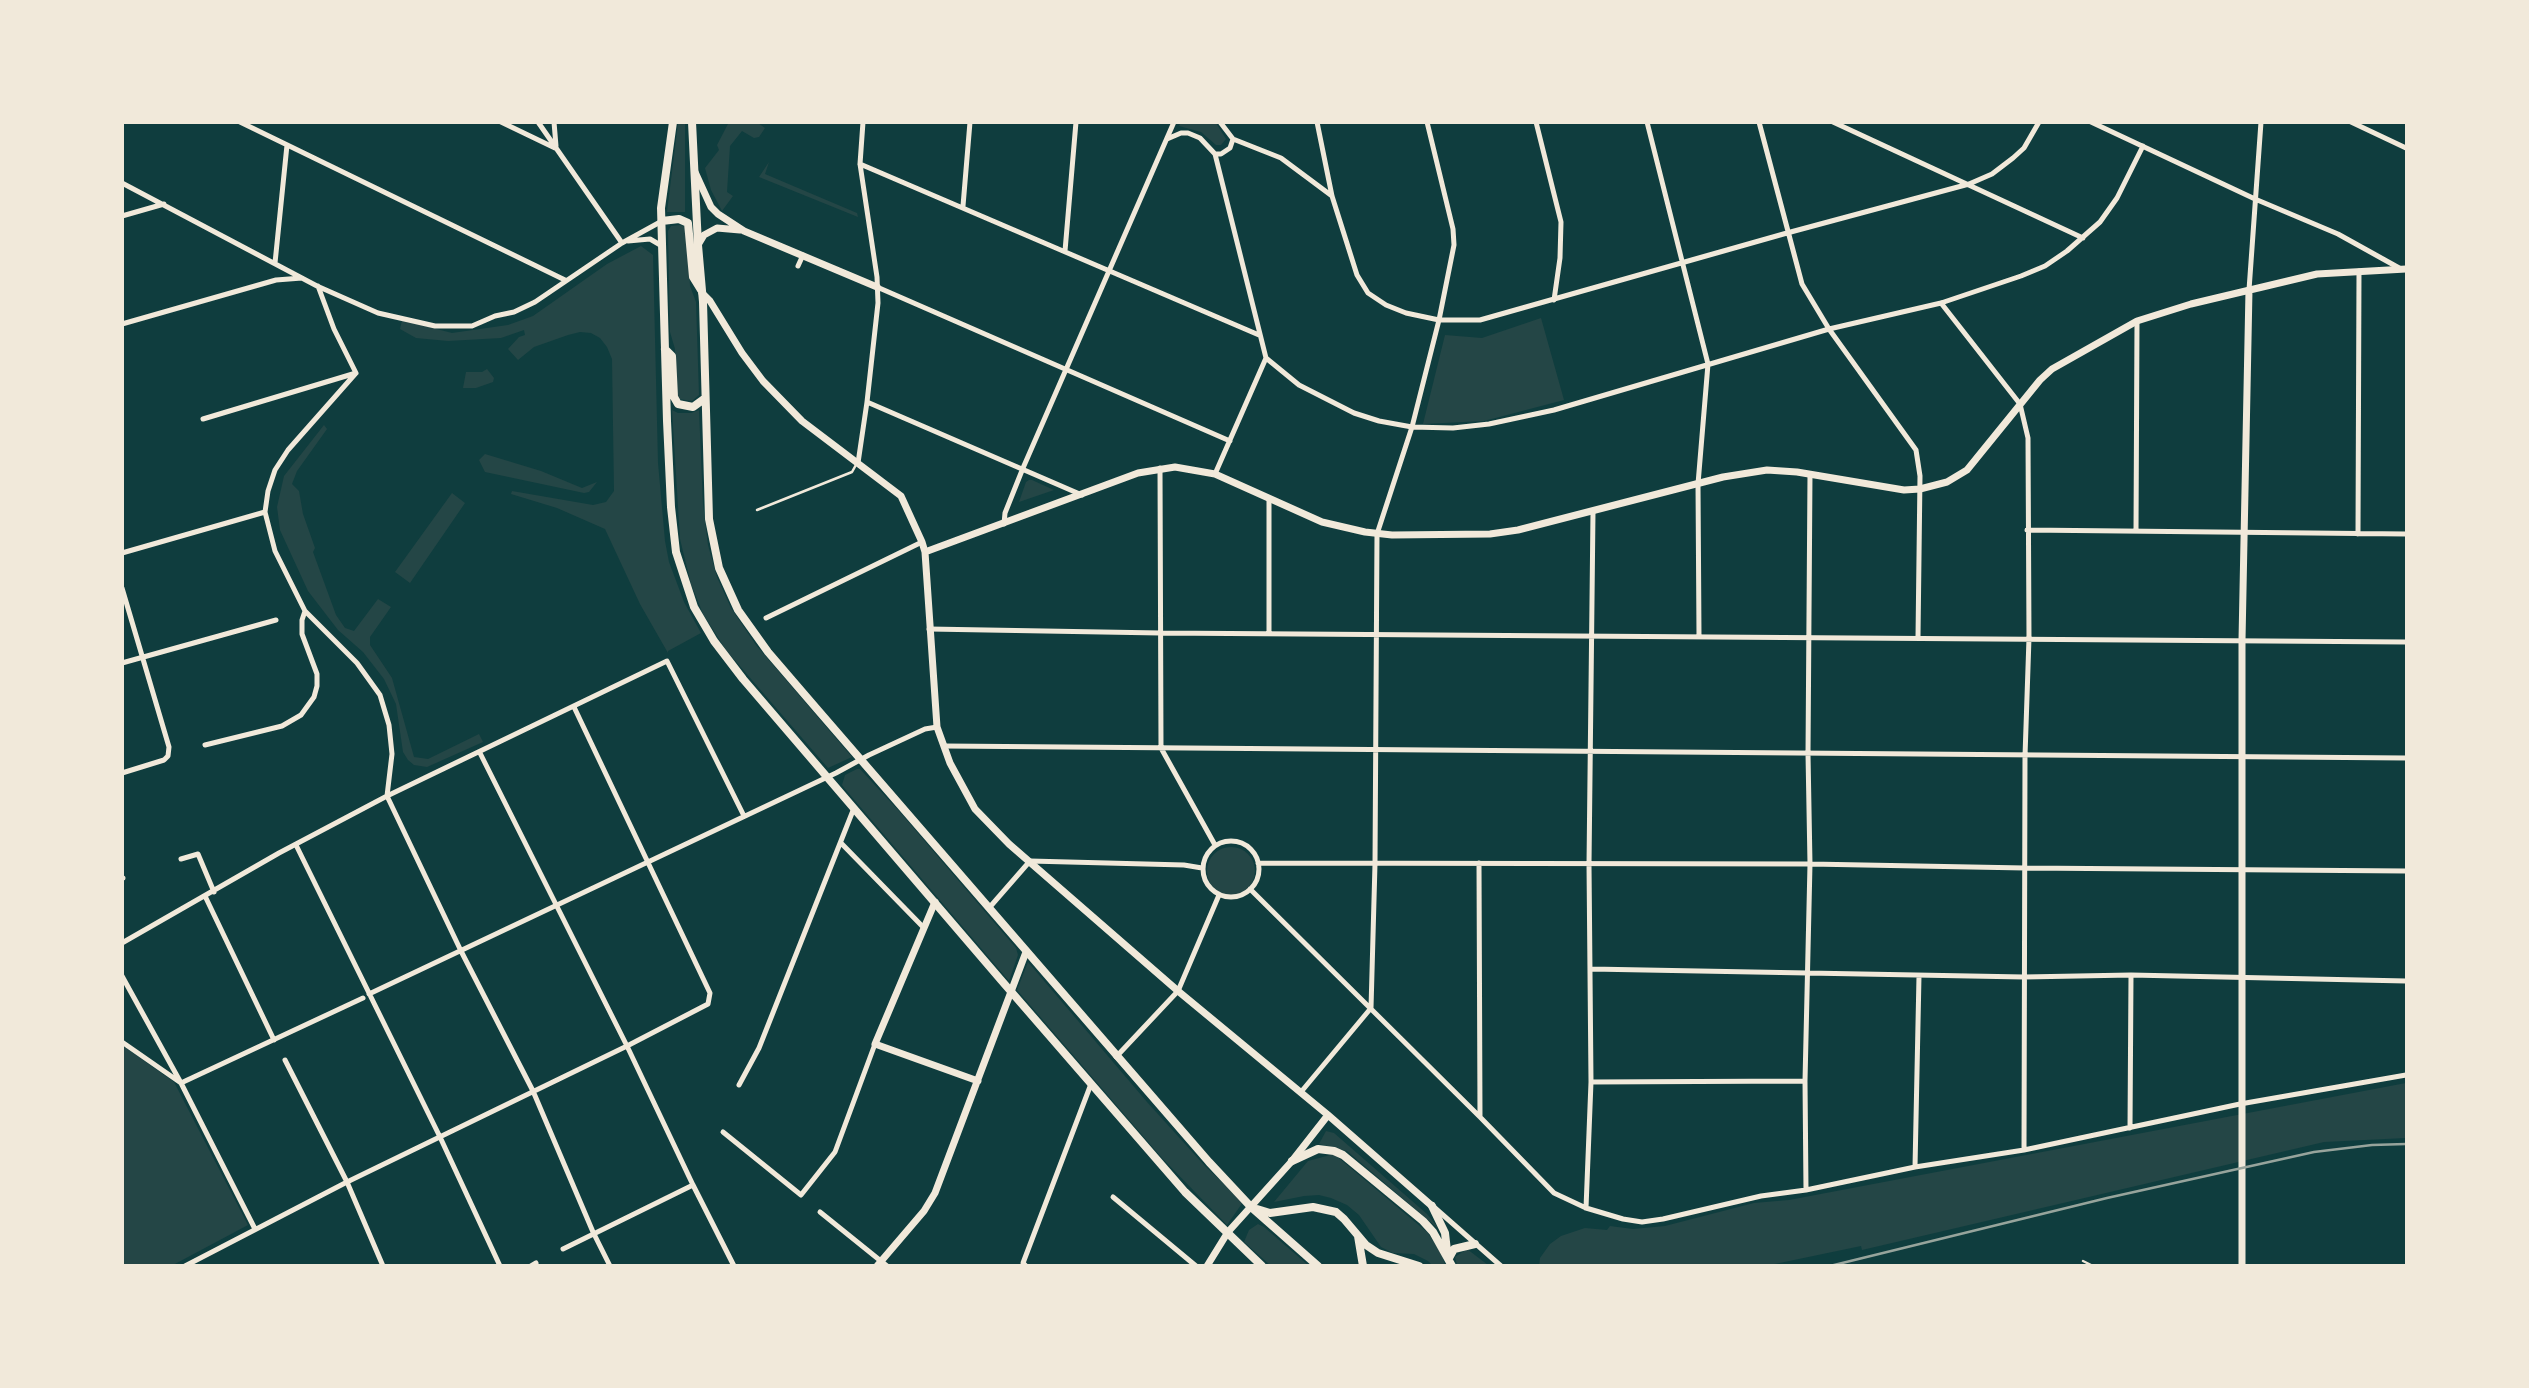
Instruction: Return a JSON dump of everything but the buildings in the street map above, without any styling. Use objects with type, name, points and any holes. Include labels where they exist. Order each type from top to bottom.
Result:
[{"type":"main road","points":[[673,122],[662,208],[671,508],[676,552],[687,589],[703,624],[726,658],[826,776],[1185,1192],[1262,1265]]},
{"type":"main road","points":[[692,122],[702,293],[709,519],[714,551],[724,583],[738,610],[753,632],[860,760],[1116,1057],[1251,1206],[1318,1265]]},
{"type":"main road","points":[[662,221],[679,219],[688,223],[692,277],[702,293]]},
{"type":"main road","points":[[665,349],[672,356],[674,397],[678,404],[693,407],[704,399]]},
{"type":"main road","points":[[1292,1161],[1318,1149],[1343,1155],[1423,1221],[1450,1262]]},
{"type":"main road","points":[[1251,1206],[1270,1213],[1305,1208],[1322,1208],[1336,1212],[1378,1254],[1419,1265]]},
{"type":"main road","points":[[1432,1206],[1444,1233],[1450,1262]]},
{"type":"main road","points":[[1358,1236],[1363,1265]]},
{"type":"main road","points":[[1450,1262],[1454,1248],[1475,1244]]},
{"type":"street","points":[[240,122],[565,280]]},
{"type":"street","points":[[501,122],[556,149]]},
{"type":"street","points":[[538,122],[623,242]]},
{"type":"street","points":[[554,122],[556,149]]},
{"type":"street","points":[[858,463],[878,303],[860,164],[863,122]]},
{"type":"street","points":[[963,206],[970,122]]},
{"type":"street","points":[[1065,251],[1076,122]]},
{"type":"street","points":[[1004,524],[1005,513],[1023,468],[1174,122]]},
{"type":"street","points":[[1220,122],[1233,139],[1281,158],[1332,196]]},
{"type":"street","points":[[1317,122],[1332,196],[1357,275],[1368,293],[1386,305],[1406,313],[1439,320],[1480,320],[1969,184],[1993,174],[2013,158],[2024,148],[2039,122]]},
{"type":"street","points":[[1301,1092],[1371,1008],[1375,863],[1377,534],[1412,426],[1452,261],[1453,229],[1427,122]]},
{"type":"street","points":[[1536,122],[1561,222],[1560,258],[1554,300]]},
{"type":"street","points":[[1647,122],[1708,364],[1698,484],[1699,636]]},
{"type":"street","points":[[1759,122],[1802,284],[1829,329],[1909,438],[1919,460],[1918,637]]},
{"type":"street","points":[[1833,122],[2083,238]]},
{"type":"street","points":[[2091,122],[2255,199],[2338,234],[2404,269]]},
{"type":"street","points":[[2242,1265],[2242,640],[2249,290],[2261,122]]},
{"type":"street","points":[[2351,122],[2406,148]]},
{"type":"street","points":[[1167,139],[1181,132],[1188,133],[1199,138],[1215,154],[1266,358],[1286,377],[1324,400],[1379,421],[1453,428],[1489,424],[1555,410],[1829,329],[1941,303],[1992,288],[2045,266],[2083,238],[2100,222],[2117,198],[2143,146]]},
{"type":"street","points":[[1215,154],[1225,153],[1233,139]]},
{"type":"street","points":[[275,263],[287,145]]},
{"type":"street","points":[[860,164],[1259,335]]},
{"type":"street","points":[[694,169],[711,207],[718,215],[744,231],[1230,441]]},
{"type":"street","points":[[122,183],[317,286],[378,313],[435,326],[472,326],[524,307],[623,242],[662,221]]},
{"type":"street","points":[[122,216],[164,204]]},
{"type":"street","points":[[698,245],[704,235],[718,228],[744,231]]},
{"type":"street","points":[[623,242],[650,239],[663,246]]},
{"type":"street","points":[[798,266],[803,256]]},
{"type":"street","points":[[925,552],[1139,473],[1160,468],[1190,468],[1214,474],[1322,522],[1377,534],[1490,534],[1518,530],[1698,484],[1767,470],[1810,474],[1904,490],[1920,489],[1947,482],[1967,470],[2052,369],[2137,321],[2192,304],[2317,274],[2404,269]]},
{"type":"street","points":[[2358,534],[2359,271]]},
{"type":"street","points":[[122,324],[276,281],[302,278]]},
{"type":"street","points":[[317,286],[356,373]]},
{"type":"street","points":[[702,293],[763,381],[802,421],[901,496],[925,552],[936,727],[950,763],[975,809],[988,824],[1178,991],[1301,1092],[1502,1265]]},
{"type":"street","points":[[1941,303],[2020,404],[2028,438],[2029,638],[2025,756],[2024,1150]]},
{"type":"street","points":[[2136,531],[2137,321]]},
{"type":"street","points":[[1214,474],[1266,358]]},
{"type":"street","points":[[203,419],[356,373]]},
{"type":"street","points":[[356,373],[288,450],[275,470],[265,513],[275,551],[305,611],[357,663],[380,695],[389,725],[392,754],[387,796],[461,951],[533,1091],[593,1232],[610,1265]]},
{"type":"street","points":[[867,402],[1082,495]]},
{"type":"street","points":[[1160,468],[1161,748],[1215,845]]},
{"type":"street","points":[[1805,1190],[1810,864],[1810,474]]},
{"type":"street","points":[[1269,499],[1269,632]]},
{"type":"street","points":[[1586,1208],[1591,1082],[1589,864],[1593,512]]},
{"type":"street","points":[[122,553],[265,513]]},
{"type":"street","points":[[2027,530],[2406,534]]},
{"type":"street","points":[[766,618],[922,542]]},
{"type":"street","points":[[122,588],[169,747],[168,755],[156,764],[122,772]]},
{"type":"street","points":[[205,745],[282,726],[301,715],[314,697],[317,687],[317,674],[302,634],[305,611]]},
{"type":"street","points":[[122,663],[276,620]]},
{"type":"street","points":[[929,629],[2406,642]]},
{"type":"street","points":[[122,943],[387,796],[667,661],[744,816]]},
{"type":"street","points":[[185,1265],[347,1182],[627,1046],[704,1007],[710,1000],[710,993],[574,707]]},
{"type":"street","points":[[369,994],[925,729],[936,727]]},
{"type":"street","points":[[944,746],[2406,758]]},
{"type":"street","points":[[480,752],[734,1265]]},
{"type":"street","points":[[739,1085],[759,1048],[854,808]]},
{"type":"street","points":[[1222,841],[1238,841],[1251,849],[1258,863],[1258,877],[1250,889],[1235,897],[1219,895],[1206,884],[1202,868],[1204,859],[1215,845],[1222,841]]},
{"type":"street","points":[[841,843],[924,928]]},
{"type":"street","points":[[296,845],[440,1136],[500,1265]]},
{"type":"street","points":[[181,859],[198,854],[214,892]]},
{"type":"street","points":[[1030,861],[1184,865],[1202,868]]},
{"type":"street","points":[[989,908],[1030,861]]},
{"type":"street","points":[[1258,863],[1810,864],[2406,871]]},
{"type":"street","points":[[1479,863],[1480,1117]]},
{"type":"street","points":[[1250,889],[1554,1194],[1622,1219],[1642,1222],[1761,1196],[2024,1150],[2240,1104],[2406,1075]]},
{"type":"street","points":[[1116,1057],[1178,991],[1219,895]]},
{"type":"street","points":[[205,897],[274,1040]]},
{"type":"street","points":[[723,1132],[802,1195],[835,1152],[935,902]]},
{"type":"street","points":[[820,1212],[882,1264],[924,1211],[934,1193],[1026,952]]},
{"type":"street","points":[[1591,969],[1919,976],[2131,975],[2406,981]]},
{"type":"street","points":[[2130,1128],[2131,975]]},
{"type":"street","points":[[122,976],[181,1083],[255,1229]]},
{"type":"street","points":[[1915,1167],[1919,976]]},
{"type":"street","points":[[181,1083],[363,998]]},
{"type":"street","points":[[122,1042],[181,1083]]},
{"type":"street","points":[[876,1044],[978,1081]]},
{"type":"street","points":[[285,1060],[347,1182],[383,1265]]},
{"type":"street","points":[[1591,1082],[1805,1081]]},
{"type":"street","points":[[1026,1265],[1023,1263],[1091,1084]]},
{"type":"street","points":[[1207,1265],[1228,1232],[1292,1161],[1328,1115]]},
{"type":"street","points":[[563,1249],[693,1185]]},
{"type":"street","points":[[1113,1197],[1196,1265]]},
{"type":"lane","points":[[757,510],[852,472],[858,463]]},
{"type":"lane","points":[[2083,1261],[2093,1265]]},
{"type":"shaded area","points":[[729,122],[758,123],[765,128],[759,137],[754,138],[742,131],[730,146],[727,192],[733,196],[722,211],[711,190],[705,168],[719,150],[717,145]]},
{"type":"shaded area","points":[[1181,122],[1216,123],[1226,139],[1221,145],[1216,145],[1201,132],[1179,126]]},
{"type":"shaded area","points":[[678,123],[685,123],[685,212],[667,212]]},
{"type":"shaded area","points":[[769,162],[765,174],[857,213],[858,217],[759,177]]},
{"type":"shaded area","points":[[671,226],[686,227],[687,231],[690,286],[696,302],[699,395],[692,401],[679,399],[676,394],[675,349],[670,332],[668,231]]},
{"type":"shaded area","points":[[641,246],[653,255],[658,463],[665,541],[669,562],[684,602],[701,633],[668,653],[640,604],[605,529],[557,508],[511,494],[512,491],[593,505],[606,502],[614,491],[612,359],[600,338],[591,333],[568,335],[534,347],[518,360],[508,349],[519,337],[525,335],[524,330],[501,338],[448,341],[416,338],[400,329],[402,320],[452,333],[508,325],[533,316],[607,264]]},
{"type":"shaded area","points":[[1541,318],[1564,400],[1484,421],[1423,424],[1445,335],[1482,338]]},
{"type":"shaded area","points":[[487,369],[494,378],[493,382],[476,388],[463,388],[466,372],[482,372]]},
{"type":"shaded area","points":[[672,410],[691,413],[699,410],[703,504],[708,545],[717,577],[731,608],[756,645],[852,757],[828,768],[726,650],[703,614],[691,584],[680,539]]},
{"type":"shaded area","points":[[324,425],[327,429],[297,471],[292,484],[299,491],[303,514],[315,548],[313,552],[336,615],[345,628],[354,631],[378,599],[391,607],[370,637],[370,645],[392,678],[414,757],[428,759],[479,734],[483,742],[427,767],[414,765],[403,752],[396,704],[384,679],[363,652],[338,630],[308,591],[280,530],[277,507],[284,476]]},
{"type":"shaded area","points":[[485,454],[541,471],[582,488],[597,482],[589,492],[584,493],[485,472],[479,460]]},
{"type":"shaded area","points":[[1029,480],[1032,480],[1054,490],[1019,502]]},
{"type":"shaded area","points":[[452,493],[465,503],[410,583],[395,572]]},
{"type":"shaded area","points":[[860,769],[899,811],[1016,948],[1018,955],[1009,981],[842,785],[845,775]]},
{"type":"shaded area","points":[[1231,847],[1248,854],[1255,871],[1248,888],[1231,895],[1214,888],[1207,871],[1214,854]]},
{"type":"shaded area","points":[[1028,962],[1147,1102],[1205,1166],[1243,1202],[1227,1225],[1162,1158],[1017,990]]},
{"type":"shaded area","points":[[123,1046],[174,1082],[248,1225],[173,1265],[123,1265]]},
{"type":"shaded area","points":[[2406,1083],[2406,1138],[2324,1142],[1862,1250],[1861,1246],[1770,1265],[1539,1266],[1540,1258],[1550,1244],[1561,1236],[1585,1228],[1607,1230],[1610,1226],[1633,1229],[1665,1226],[1754,1203],[1789,1200]]},
{"type":"shaded area","points":[[1326,1131],[1334,1133],[1427,1214],[1441,1231],[1347,1151],[1319,1144]]},
{"type":"shaded area","points":[[1334,1154],[1427,1232],[1441,1252],[1445,1265],[1432,1265],[1414,1254],[1393,1253],[1381,1247],[1359,1215],[1347,1205],[1331,1198],[1319,1195],[1304,1196],[1274,1202],[1308,1161]]},
{"type":"shaded area","points":[[1258,1224],[1308,1265],[1270,1265],[1244,1242],[1249,1230]]},
{"type":"shaded area","points":[[1467,1249],[1488,1265],[1457,1265],[1455,1257]]},
{"type":"railway","points":[[1830,1266],[2107,1198],[2314,1152],[2406,1144]]}]
